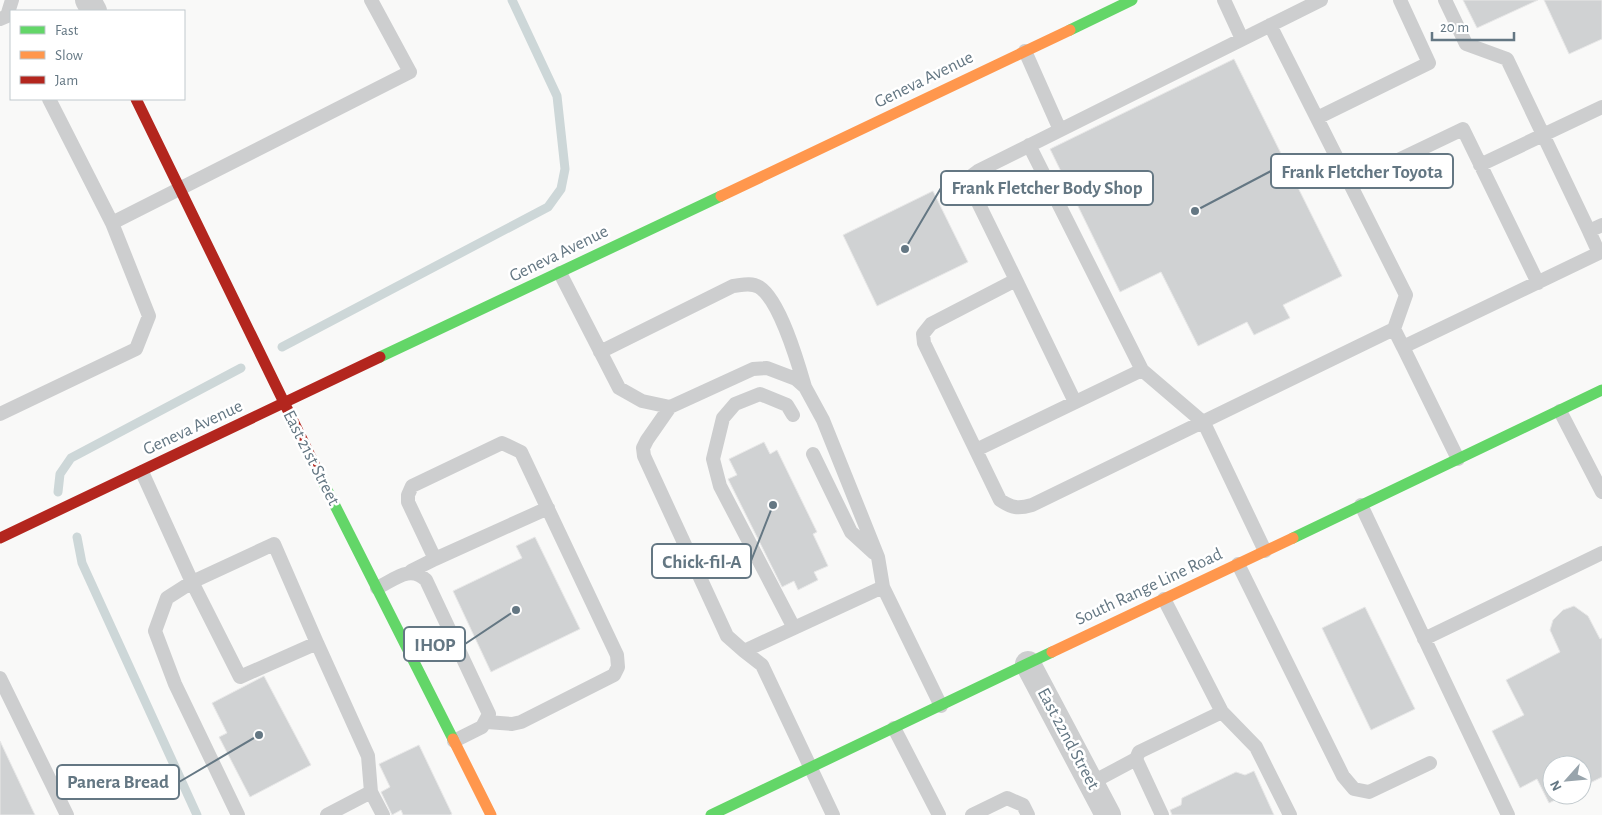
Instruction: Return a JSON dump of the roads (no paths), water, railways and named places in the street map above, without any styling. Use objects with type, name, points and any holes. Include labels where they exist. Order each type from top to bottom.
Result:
[{"type":"street","name":"Geneva Avenue","points":[[0,538],[1132,0]]},
{"type":"street","name":"East 21st Street","points":[[136,100],[284,404],[491,815]]},
{"type":"street","name":"South Range Line Road","points":[[711,815],[1602,390]]},
{"type":"street","name":"East 22nd Street","points":[[1028,664],[1108,815]]},
{"type":"lane","points":[[6,20],[12,0]]},
{"type":"lane","points":[[112,224],[410,72],[371,0]]},
{"type":"lane","points":[[1224,0],[1242,39]]},
{"type":"lane","points":[[1075,402],[970,186],[970,177],[1028,145],[1320,0]]},
{"type":"lane","points":[[1317,118],[1429,63],[1400,0]]},
{"type":"lane","points":[[1403,347],[1600,256],[1507,59],[1466,44],[1446,0]]},
{"type":"lane","points":[[1016,280],[931,324],[923,334],[924,343],[1000,500],[1008,506],[1019,509],[1204,423],[1394,330],[1406,295],[1270,25]]},
{"type":"lane","points":[[1025,51],[1060,130]]},
{"type":"lane","points":[[0,414],[136,349],[149,316],[112,224],[50,100]]},
{"type":"lane","points":[[1480,165],[1602,107]]},
{"type":"lane","points":[[1350,183],[1463,129],[1538,283]]},
{"type":"lane","points":[[1028,145],[1142,370],[1204,423],[1265,551]]},
{"type":"lane","points":[[1589,231],[1602,225]]},
{"type":"lane","points":[[560,273],[618,388],[642,401],[670,407]]},
{"type":"lane","points":[[600,352],[733,286],[746,284],[757,286],[768,294],[793,346],[805,387],[823,420],[878,557],[883,587],[941,706]]},
{"type":"lane","points":[[1394,330],[1458,459]]},
{"type":"lane","points":[[805,387],[782,373],[767,368],[753,370],[670,407],[643,448],[644,456],[727,636],[762,665],[833,815]]},
{"type":"lane","points":[[976,450],[1142,370]]},
{"type":"lane","points":[[793,415],[787,406],[760,394],[735,404],[723,418],[713,459],[720,486],[794,628]]},
{"type":"lane","points":[[1560,411],[1602,492]]},
{"type":"lane","points":[[435,559],[408,502],[408,495],[412,486],[502,443],[521,452],[617,655],[618,667],[614,675],[522,722],[512,724],[487,722]]},
{"type":"lane","points":[[813,454],[851,532],[878,557]]},
{"type":"lane","points":[[142,472],[192,582],[240,678],[317,642]]},
{"type":"lane","points":[[1361,506],[1508,815]]},
{"type":"lane","points":[[377,588],[435,559],[548,508]]},
{"type":"lane","points":[[238,815],[175,684],[155,631],[168,598],[192,582],[274,544],[368,756],[371,792],[383,815]]},
{"type":"lane","points":[[1424,639],[1602,553]]},
{"type":"lane","points":[[1238,564],[1343,776],[1354,789],[1369,792],[1430,763]]},
{"type":"lane","points":[[411,572],[420,574],[426,580],[489,714],[487,722],[482,727],[454,741]]},
{"type":"lane","points":[[744,651],[883,587]]},
{"type":"lane","points":[[1164,599],[1222,712],[1256,747],[1290,815]]},
{"type":"lane","points":[[0,681],[67,815]]},
{"type":"lane","points":[[1091,783],[1136,759],[1139,752],[1222,712]]},
{"type":"lane","points":[[894,728],[938,815]]},
{"type":"lane","points":[[1136,759],[1162,815]]},
{"type":"lane","points":[[327,815],[371,792]]},
{"type":"lane","points":[[972,815],[1007,798],[1015,800],[1023,806],[1028,815]]},
{"type":"waterway","points":[[282,347],[548,207],[561,189],[565,169],[557,96],[512,0]]},
{"type":"waterway","points":[[58,492],[60,474],[71,458],[241,368]]},
{"type":"waterway","points":[[77,537],[82,563],[197,815]]},
{"type":"place","name":"Frank Fletcher Toyota","points":[[1195,211]]},
{"type":"place","name":"Frank Fletcher Body Shop","points":[[905,249]]},
{"type":"place","name":"Chick-fil-A","points":[[773,505]]},
{"type":"place","name":"IHOP","points":[[516,610]]},
{"type":"place","name":"Panera Bread","points":[[259,735]]}]
